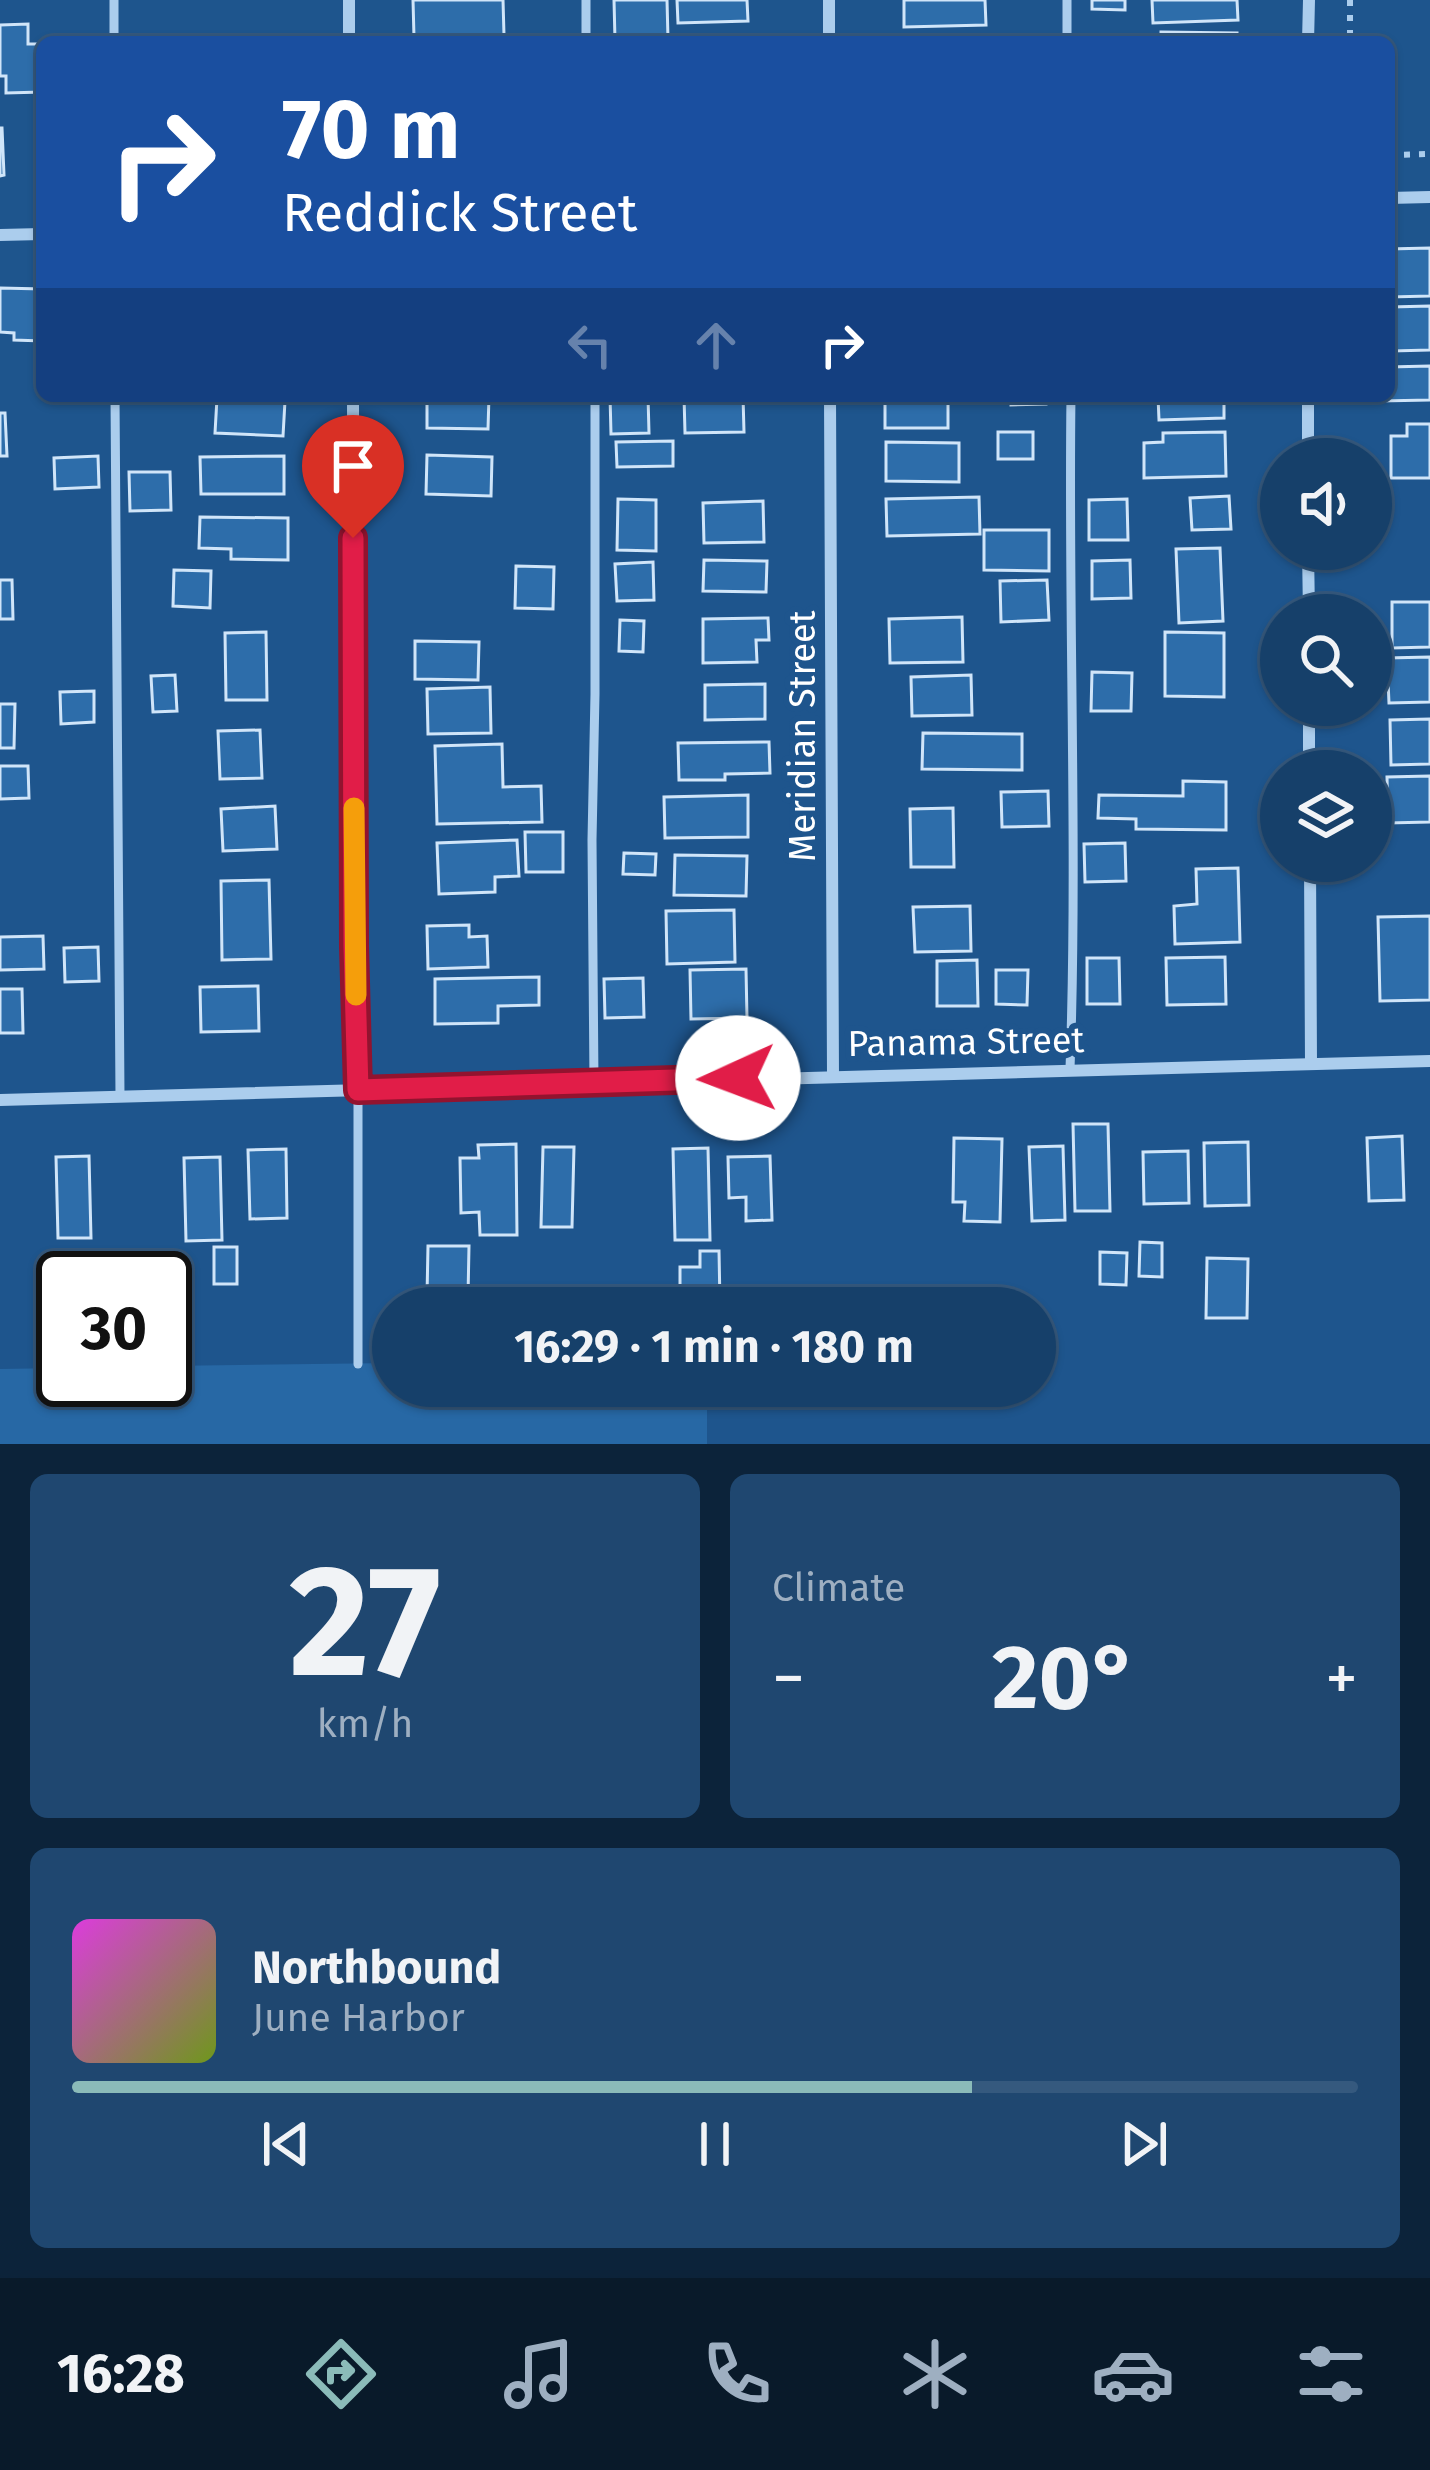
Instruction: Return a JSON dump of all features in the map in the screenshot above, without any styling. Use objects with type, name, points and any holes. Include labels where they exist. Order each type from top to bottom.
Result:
[{"type":"street","points":[[349,0],[349,36]]},
{"type":"street","points":[[829,0],[829,36]]},
{"type":"street","points":[[1308,36],[1310,0]]},
{"type":"street","points":[[1395,198],[1430,197]]},
{"type":"street","points":[[0,235],[36,234]]},
{"type":"street","points":[[352,402],[358,1090]]},
{"type":"street","name":"Meridian Street","points":[[830,402],[833,1076]]},
{"type":"street","points":[[1307,402],[1308,438]]},
{"type":"street","points":[[1310,882],[1311,1064]]},
{"type":"street","name":"Panama Street","points":[[0,1100],[1430,1060]]},
{"type":"lane","points":[[113,36],[114,0]]},
{"type":"lane","points":[[586,0],[586,36]]},
{"type":"lane","points":[[1067,0],[1067,36]]},
{"type":"lane","points":[[115,402],[120,1096]]},
{"type":"lane","points":[[594,1083],[595,402]]},
{"type":"lane","points":[[1070,1070],[1074,952],[1071,402]]},
{"type":"lane","points":[[358,1090],[358,1364]]},
{"type":"path","points":[[1349,0],[1350,36]]},
{"type":"path","points":[[1395,155],[1430,154]]},
{"type":"shaded area","points":[[372,1363],[372,1407],[707,1407],[707,1444],[0,1444],[0,1369],[36,1368],[36,1407],[192,1407],[192,1366]]},
{"type":"building","points":[[413,0],[503,0],[504,35],[414,36]]},
{"type":"building","points":[[614,0],[667,0],[668,36],[615,36]]},
{"type":"building","points":[[677,0],[747,0],[748,21],[678,23]]},
{"type":"building","points":[[904,0],[985,0],[986,25],[904,27]]},
{"type":"building","points":[[1092,0],[1125,0],[1125,10],[1092,9]]},
{"type":"building","points":[[1152,0],[1237,0],[1238,20],[1153,23]]},
{"type":"building","points":[[28,24],[28,44],[36,44],[36,92],[6,93],[6,76],[0,76],[0,25]]},
{"type":"building","points":[[1161,32],[1237,33],[1237,36],[1161,36]]},
{"type":"building","points":[[0,128],[4,175],[0,176]]},
{"type":"building","points":[[1430,248],[1430,296],[1395,297],[1395,249]]},
{"type":"building","points":[[0,288],[36,289],[36,341],[14,340],[14,333],[0,332]]},
{"type":"building","points":[[1430,306],[1430,350],[1395,351],[1395,307]]},
{"type":"building","points":[[1430,366],[1430,400],[1395,401],[1395,367]]},
{"type":"building","points":[[217,402],[285,402],[283,436],[215,433]]},
{"type":"building","points":[[427,402],[489,402],[488,429],[427,428]]},
{"type":"building","points":[[610,402],[648,402],[649,433],[611,434]]},
{"type":"building","points":[[684,402],[743,402],[744,432],[685,433]]},
{"type":"building","points":[[885,402],[948,402],[948,428],[885,428]]},
{"type":"building","points":[[1158,402],[1224,402],[1224,418],[1159,420]]},
{"type":"building","points":[[0,413],[5,413],[7,456],[0,456]]},
{"type":"building","points":[[1407,424],[1430,424],[1430,478],[1392,478],[1391,436],[1407,436]]},
{"type":"building","points":[[998,432],[1033,432],[1033,459],[998,459]]},
{"type":"building","points":[[1225,432],[1226,476],[1144,478],[1144,443],[1163,442],[1163,433]]},
{"type":"building","points":[[673,441],[673,466],[617,467],[616,442]]},
{"type":"building","points":[[886,442],[959,443],[959,482],[886,481]]},
{"type":"building","points":[[427,455],[492,457],[491,496],[426,494]]},
{"type":"building","points":[[98,456],[99,487],[55,489],[54,458]]},
{"type":"building","points":[[284,456],[284,494],[201,494],[200,457]]},
{"type":"building","points":[[129,472],[170,472],[171,510],[130,511]]},
{"type":"building","points":[[1229,496],[1231,529],[1192,530],[1190,498]]},
{"type":"building","points":[[979,497],[980,534],[887,536],[886,499]]},
{"type":"building","points":[[618,499],[656,500],[656,551],[617,550]]},
{"type":"building","points":[[1127,499],[1128,540],[1089,540],[1089,500]]},
{"type":"building","points":[[763,501],[764,542],[704,543],[703,503]]},
{"type":"building","points":[[200,517],[288,518],[288,560],[231,559],[231,549],[199,548]]},
{"type":"building","points":[[984,530],[1049,530],[1049,571],[984,570]]},
{"type":"building","points":[[1220,548],[1223,621],[1179,623],[1176,549]]},
{"type":"building","points":[[704,560],[767,561],[766,592],[703,591]]},
{"type":"building","points":[[1130,560],[1131,598],[1092,599],[1092,561]]},
{"type":"building","points":[[653,562],[654,600],[617,601],[615,564]]},
{"type":"building","points":[[516,566],[554,567],[553,609],[515,608]]},
{"type":"building","points":[[174,570],[211,571],[210,608],[173,606]]},
{"type":"building","points":[[0,580],[12,580],[13,619],[0,619]]},
{"type":"building","points":[[1047,580],[1049,620],[1001,622],[1000,581]]},
{"type":"building","points":[[1392,602],[1430,602],[1430,647],[1392,648]]},
{"type":"building","points":[[962,617],[963,662],[890,663],[889,619]]},
{"type":"building","points":[[768,618],[769,640],[756,640],[757,662],[703,663],[703,619]]},
{"type":"building","points":[[620,620],[644,621],[643,652],[619,651]]},
{"type":"building","points":[[266,632],[267,700],[226,700],[225,633]]},
{"type":"building","points":[[1165,632],[1224,633],[1224,697],[1165,696]]},
{"type":"building","points":[[415,641],[479,642],[478,680],[415,679]]},
{"type":"building","points":[[1430,657],[1430,702],[1392,703],[1392,658]]},
{"type":"building","points":[[1092,672],[1132,673],[1131,711],[1091,711]]},
{"type":"building","points":[[175,675],[177,711],[153,712],[151,676]]},
{"type":"building","points":[[971,675],[972,715],[912,716],[911,677]]},
{"type":"building","points":[[765,684],[765,719],[705,720],[705,685]]},
{"type":"building","points":[[490,687],[491,733],[428,734],[427,689]]},
{"type":"building","points":[[94,691],[94,722],[61,724],[60,692]]},
{"type":"building","points":[[0,704],[15,704],[14,748],[0,748]]},
{"type":"building","points":[[1430,719],[1430,764],[1392,765],[1392,720]]},
{"type":"building","points":[[260,730],[262,778],[220,779],[218,731]]},
{"type":"building","points":[[923,733],[1022,734],[1022,770],[922,769]]},
{"type":"building","points":[[769,742],[770,773],[679,780],[678,743]]},
{"type":"building","points":[[502,744],[503,787],[541,786],[542,822],[437,824],[435,746]]},
{"type":"building","points":[[0,766],[28,766],[29,798],[0,799]]},
{"type":"building","points":[[1430,776],[1430,822],[1392,823],[1392,777]]},
{"type":"building","points":[[1183,781],[1226,782],[1226,830],[1136,829],[1136,819],[1098,818],[1099,795],[1183,796]]},
{"type":"building","points":[[1048,791],[1049,826],[1002,827],[1001,792]]},
{"type":"building","points":[[748,795],[748,837],[665,838],[664,797]]},
{"type":"building","points":[[275,806],[277,849],[223,851],[221,809]]},
{"type":"building","points":[[953,808],[954,867],[911,867],[910,809]]},
{"type":"building","points":[[525,832],[563,832],[563,872],[526,872]]},
{"type":"building","points":[[517,840],[519,876],[495,877],[495,892],[439,894],[437,843]]},
{"type":"building","points":[[1125,843],[1126,881],[1085,882],[1084,844]]},
{"type":"building","points":[[624,853],[656,854],[655,875],[623,874]]},
{"type":"building","points":[[675,855],[747,856],[746,896],[674,895]]},
{"type":"building","points":[[1238,868],[1240,942],[1175,944],[1174,906],[1197,904],[1196,869]]},
{"type":"building","points":[[269,880],[271,959],[222,960],[221,881]]},
{"type":"building","points":[[970,906],[971,951],[915,952],[913,907]]},
{"type":"building","points":[[734,910],[735,962],[667,964],[666,911]]},
{"type":"building","points":[[1430,916],[1430,1000],[1380,1001],[1378,917]]},
{"type":"building","points":[[469,925],[469,937],[487,936],[488,967],[428,969],[427,926]]},
{"type":"building","points":[[43,936],[44,969],[0,970],[0,937]]},
{"type":"building","points":[[98,947],[99,981],[65,982],[64,948]]},
{"type":"building","points":[[1225,957],[1226,1004],[1167,1005],[1166,958]]},
{"type":"building","points":[[1087,958],[1119,958],[1120,1004],[1087,1004]]},
{"type":"building","points":[[977,960],[978,1006],[937,1006],[937,961]]},
{"type":"building","points":[[746,969],[747,1018],[691,1019],[690,970]]},
{"type":"building","points":[[996,970],[1028,970],[1027,1005],[996,1004]]},
{"type":"building","points":[[539,977],[539,1005],[498,1006],[498,1023],[435,1024],[435,979]]},
{"type":"building","points":[[643,978],[644,1017],[605,1018],[604,979]]},
{"type":"building","points":[[258,986],[259,1031],[201,1032],[200,987]]},
{"type":"building","points":[[0,989],[22,989],[23,1033],[0,1033]]},
{"type":"building","points":[[1073,1124],[1108,1124],[1110,1211],[1075,1211]]},
{"type":"building","points":[[1402,1136],[1404,1200],[1369,1201],[1367,1138]]},
{"type":"building","points":[[954,1138],[1002,1139],[1000,1222],[964,1221],[965,1202],[953,1202]]},
{"type":"building","points":[[1248,1142],[1249,1205],[1205,1206],[1204,1143]]},
{"type":"building","points":[[516,1144],[517,1235],[480,1235],[479,1212],[461,1213],[460,1158],[479,1158],[478,1145]]},
{"type":"building","points":[[1063,1146],[1065,1220],[1032,1221],[1029,1147]]},
{"type":"building","points":[[543,1147],[574,1147],[572,1227],[541,1227]]},
{"type":"building","points":[[708,1148],[710,1240],[675,1240],[673,1149]]},
{"type":"building","points":[[286,1149],[287,1218],[250,1219],[248,1150]]},
{"type":"building","points":[[1188,1151],[1189,1203],[1144,1204],[1143,1152]]},
{"type":"building","points":[[89,1156],[91,1238],[58,1238],[56,1157]]},
{"type":"building","points":[[770,1156],[772,1220],[746,1221],[746,1197],[729,1198],[728,1157]]},
{"type":"building","points":[[220,1157],[222,1240],[186,1241],[184,1158]]},
{"type":"building","points":[[1140,1242],[1162,1243],[1162,1277],[1139,1276]]},
{"type":"building","points":[[428,1246],[469,1246],[468,1287],[427,1287]]},
{"type":"building","points":[[214,1247],[237,1247],[237,1284],[214,1284]]},
{"type":"building","points":[[700,1251],[719,1251],[720,1287],[680,1287],[680,1267],[700,1267]]},
{"type":"building","points":[[1100,1252],[1127,1253],[1126,1285],[1100,1284]]},
{"type":"building","points":[[1207,1258],[1248,1259],[1247,1318],[1206,1318]]},
{"type":"slow traffic","points":[[354,808],[356,995]]},
{"type":"route","points":[[353,538],[358,1090],[738,1078]]}]
